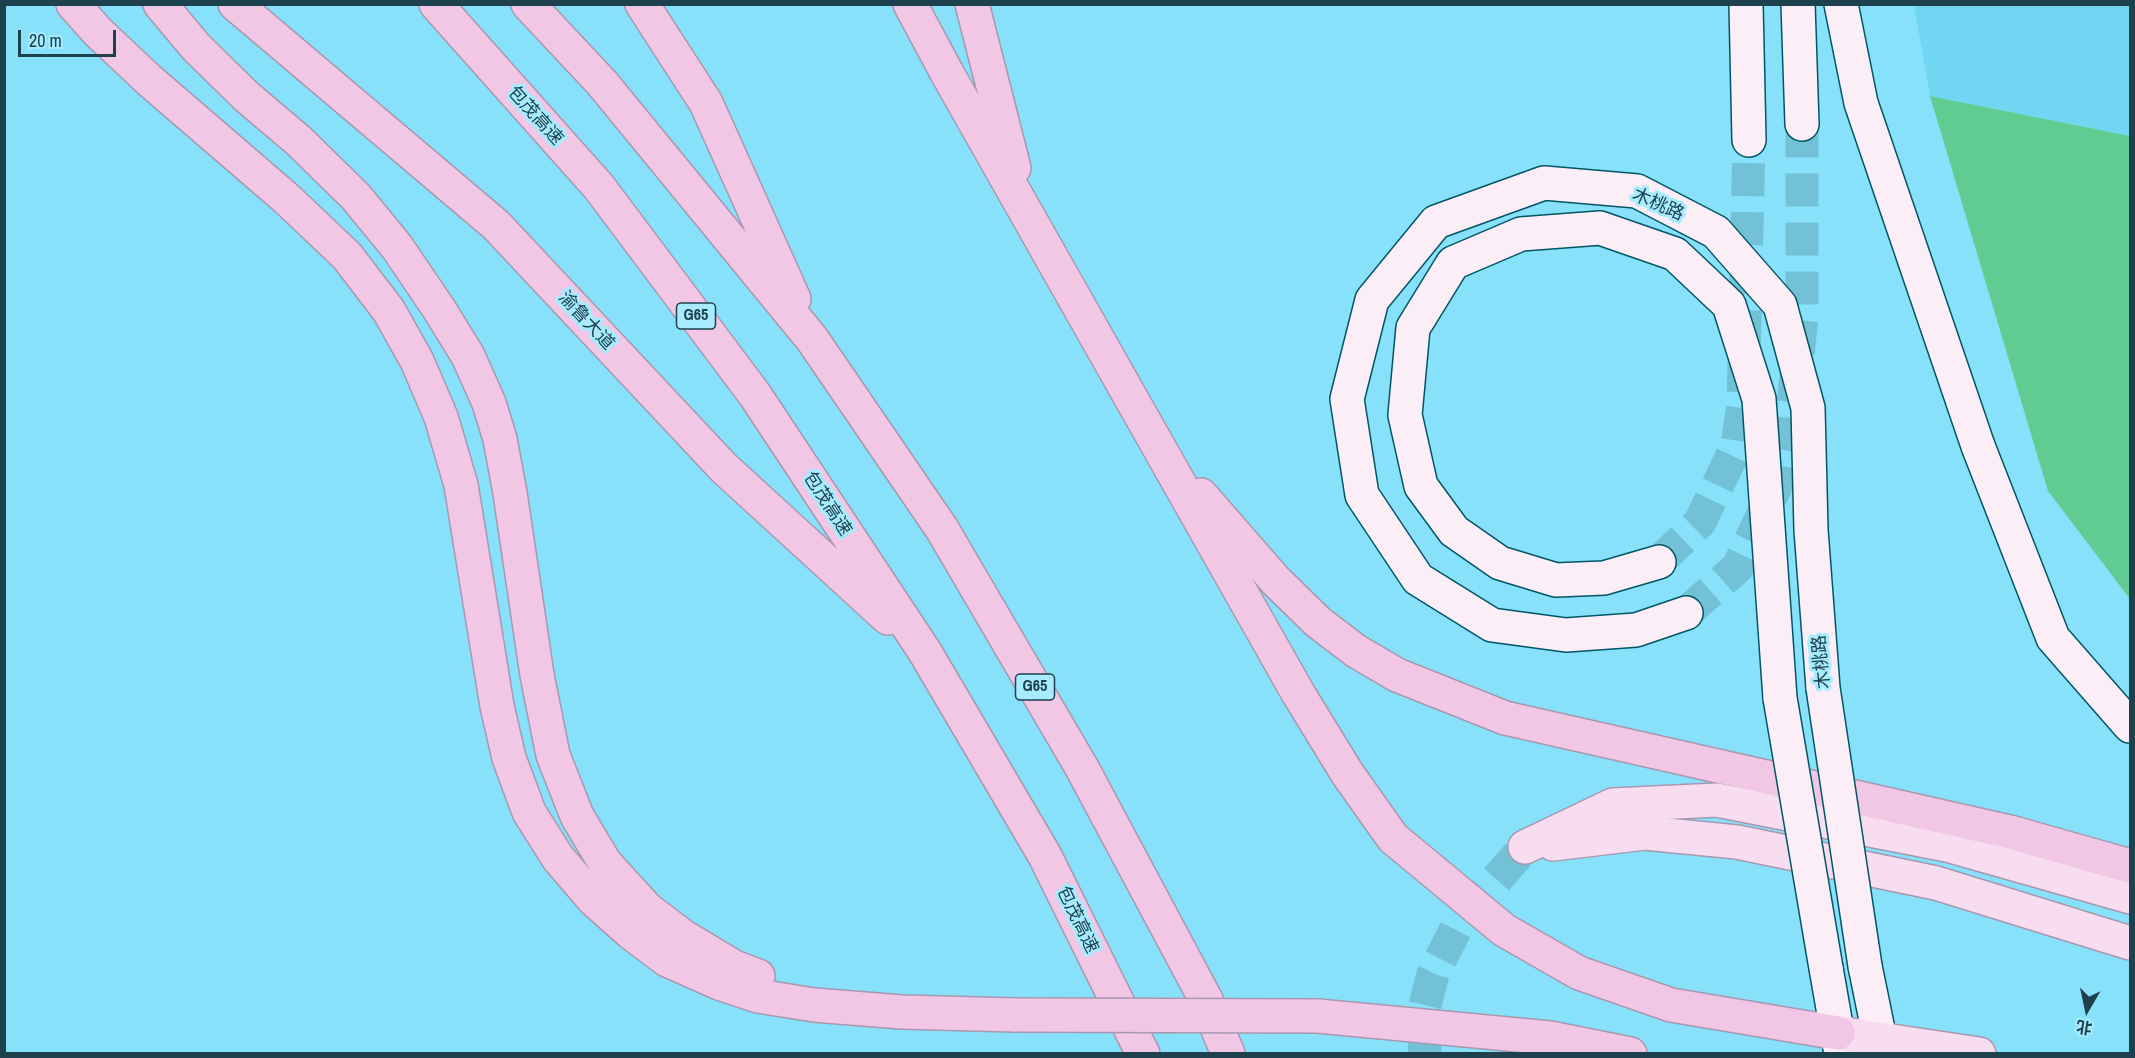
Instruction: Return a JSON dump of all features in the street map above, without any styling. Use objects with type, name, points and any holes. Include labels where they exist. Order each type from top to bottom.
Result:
[{"type":"highway","points":[[73,4],[98,32],[148,80],[287,199],[347,256],[389,311],[417,361],[441,417],[461,485],[497,706],[508,758],[529,812],[558,858],[594,900],[630,932],[667,960],[719,983],[758,996],[902,1012],[1015,1015],[1318,1016],[1550,1038],[1630,1053]]},
{"type":"highway","points":[[160,4],[196,47],[247,98],[299,141],[356,197],[397,247],[468,356],[489,403],[500,439],[537,675],[553,755],[577,816],[605,862],[647,909],[684,937],[734,967],[787,987],[902,1012]]},
{"type":"highway","name":"渝鲁大道","points":[[235,4],[496,225],[724,468],[925,652]]},
{"type":"highway","name":"包茂高速","points":[[436,4],[607,196],[755,395],[925,652],[1045,856],[1143,1053]]},
{"type":"highway","name":"G65","points":[[528,4],[602,83],[812,339],[942,529],[1076,758],[1206,1000],[1228,1053]]},
{"type":"highway","points":[[642,4],[706,103],[812,339]]},
{"type":"highway","points":[[910,4],[946,73],[1298,693],[1347,773],[1393,838],[1504,930],[1579,973],[1671,1005],[1839,1043]]},
{"type":"highway","points":[[972,4],[1024,208]]},
{"type":"highway","points":[[1154,440],[1276,581],[1318,622],[1356,651],[1397,675],[1505,717],[2010,832],[2130,866]]},
{"type":"highway","points":[[1318,1016],[1451,1045],[1476,1053]]},
{"type":"main road","points":[[2130,897],[1947,845],[1717,800],[1613,806],[1525,847],[1644,833],[1737,842],[1936,884],[2130,943]]},
{"type":"main road","points":[[1839,1043],[1979,1053]]},
{"type":"street","points":[[1746,4],[1749,140]]},
{"type":"street","points":[[1798,4],[1802,124]]},
{"type":"street","points":[[1840,4],[1861,103],[1978,446],[2053,638],[2130,726]]},
{"type":"street","name":"木桃路","points":[[1686,613],[1636,630],[1566,635],[1492,625],[1418,579],[1362,495],[1347,399],[1372,300],[1436,222],[1544,183],[1636,191],[1716,232],[1780,305],[1808,408],[1811,530],[1823,688],[1865,966],[1882,1046]]},
{"type":"street","points":[[1659,562],[1604,578],[1556,580],[1500,563],[1454,531],[1420,486],[1405,415],[1413,328],[1453,263],[1521,234],[1600,228],[1675,254],[1729,305],[1758,399],[1780,698],[1839,1043]]},
{"type":"shaded area","points":[[1914,5],[2130,5],[2130,136],[1930,96]]},
{"type":"green space","points":[[1930,96],[2130,136],[2130,599],[2048,491]]},
{"type":"tunnel","points":[[1686,613],[1738,567],[1779,480],[1791,427],[1802,315],[1802,124]]},
{"type":"tunnel","points":[[1659,562],[1700,522],[1737,445],[1743,405],[1749,140]]},
{"type":"tunnel","points":[[1425,1054],[1423,1014],[1433,974],[1460,921],[1525,847]]}]
